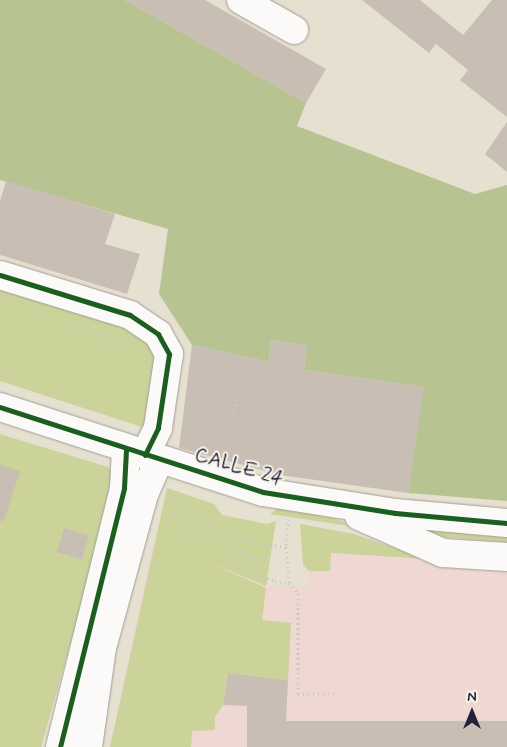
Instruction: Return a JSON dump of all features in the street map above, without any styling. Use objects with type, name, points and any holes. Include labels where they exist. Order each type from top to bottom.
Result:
[{"type":"street","points":[[241,0],[294,30]]},
{"type":"street","points":[[0,275],[130,314],[158,334],[169,354],[158,428],[124,488],[60,747]]},
{"type":"street","name":"CALLE 24","points":[[0,407],[263,492],[341,506],[507,523]]},
{"type":"street","points":[[88,747],[102,648],[144,494],[144,455]]},
{"type":"street","points":[[341,506],[379,527],[443,553],[507,557]]},
{"type":"path","points":[[225,479],[236,399]]},
{"type":"path","points":[[144,494],[202,510],[200,515],[168,514],[166,519],[212,542],[263,562],[262,566],[232,558],[230,564],[274,581],[289,582]]},
{"type":"path","points":[[212,542],[213,537],[286,547],[289,582],[298,593],[298,694],[337,693]]},
{"type":"shaded area","points":[[154,540],[266,586],[310,587],[309,571],[330,571],[330,553],[507,564],[507,747],[110,747]]},
{"type":"green space","points":[[0,0],[125,0],[306,103],[297,126],[475,194],[507,185],[507,501],[408,493],[423,387],[304,370],[307,346],[271,340],[269,362],[192,345],[159,294],[168,229],[0,180]]},
{"type":"green space","points":[[0,287],[134,328],[158,348],[148,429],[0,381]]},
{"type":"green space","points":[[0,434],[108,467],[117,480],[41,747],[0,747]]},
{"type":"green space","points":[[167,488],[214,504],[222,515],[267,524],[276,521],[266,586],[208,562],[266,588],[262,620],[291,623],[288,680],[228,673],[223,705],[215,717],[215,730],[192,731],[191,747],[110,747]]},
{"type":"green space","points":[[278,508],[333,518],[356,527],[270,514]]},
{"type":"green space","points":[[300,524],[354,534],[400,550],[407,546],[444,560],[331,553],[330,571],[309,571],[303,565]]},
{"type":"green space","points":[[392,525],[507,535],[507,542],[443,537]]},
{"type":"building","points":[[125,0],[205,0],[326,69],[306,103]]},
{"type":"building","points":[[362,0],[420,0],[463,35],[492,0],[507,0],[507,117],[460,80],[468,70],[436,44],[429,53]]},
{"type":"building","points":[[507,122],[507,172],[485,154]]},
{"type":"building","points":[[6,181],[115,214],[105,244],[140,254],[127,294],[0,255],[0,201]]},
{"type":"building","points":[[271,340],[307,346],[304,370],[424,387],[408,493],[280,475],[179,448],[192,345],[269,362]]},
{"type":"building","points":[[0,465],[20,471],[4,521],[0,521]]},
{"type":"building","points":[[64,528],[89,535],[82,559],[57,552]]},
{"type":"building","points":[[228,673],[288,680],[286,721],[507,721],[507,747],[247,747],[247,706],[223,705]]},
{"type":"cycle path","points":[[0,275],[130,315],[158,334],[169,354],[158,428],[145,455]]},
{"type":"cycle path","points":[[0,407],[263,492],[395,513],[507,523]]},
{"type":"cycle path","points":[[60,747],[124,488],[126,450]]}]
